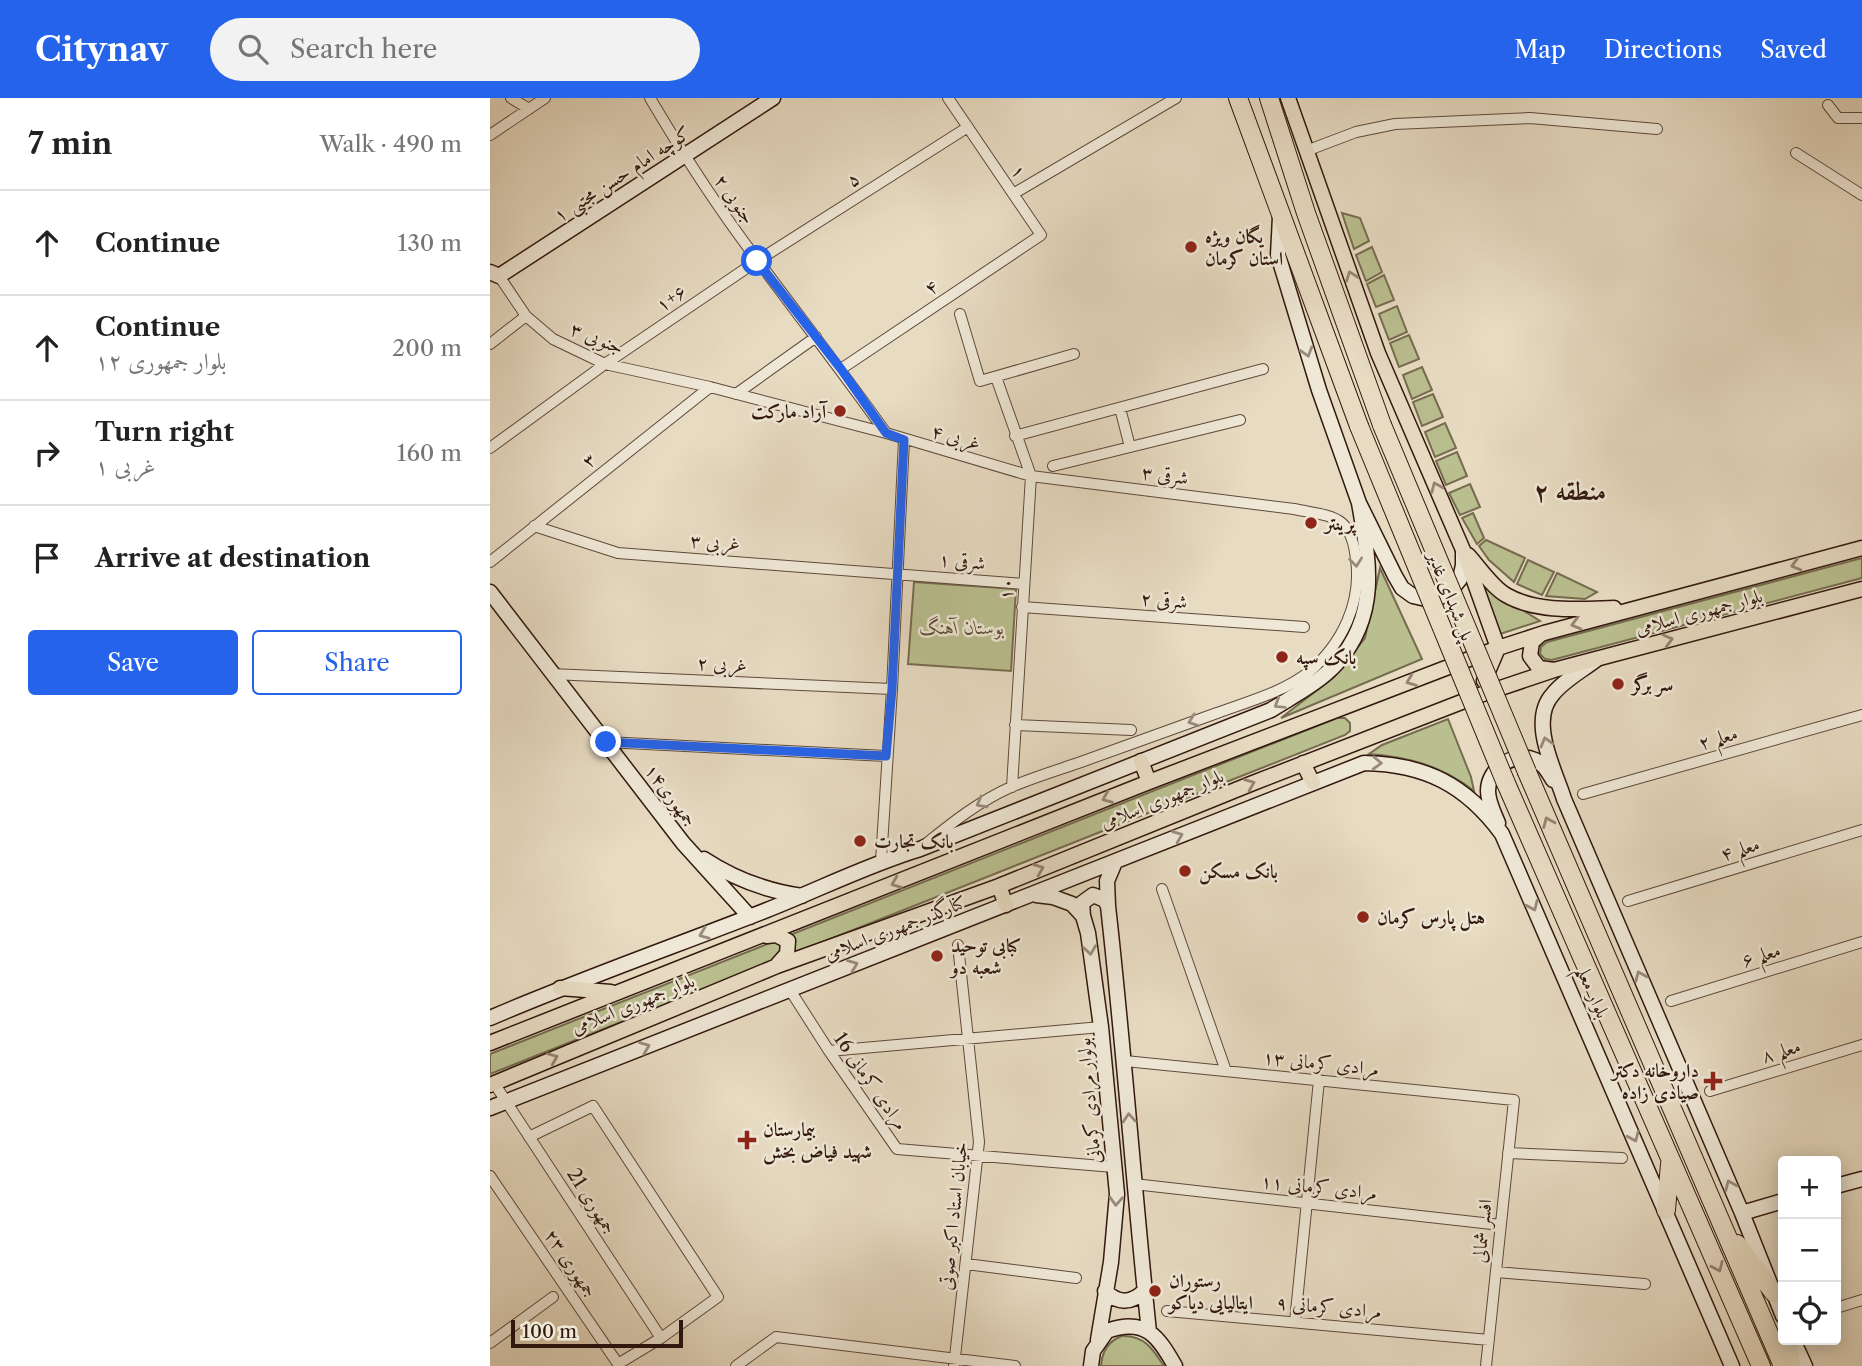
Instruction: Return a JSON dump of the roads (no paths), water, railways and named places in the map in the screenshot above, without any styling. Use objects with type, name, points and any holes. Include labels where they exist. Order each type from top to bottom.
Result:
[{"type":"highway","name":"پل شهدای غدیر","points":[[1238,98],[1359,426],[1505,781]]},
{"type":"highway","name":"پل شهدای غدیر","points":[[1269,98],[1306,213],[1382,425],[1527,772]]},
{"type":"highway","name":"بلوار معلم","points":[[1527,772],[1783,1366]]},
{"type":"highway","name":"بلوار معلم","points":[[1505,781],[1761,1366]]},
{"type":"highway","points":[[1666,1210],[1671,1160]]},
{"type":"highway","points":[[1721,1222],[1774,1293]]},
{"type":"highway","points":[[1791,1345],[1791,1366]]},
{"type":"main road","points":[[1288,98],[1378,353],[1463,550],[1498,648],[1477,696]]},
{"type":"main road","name":"بلوار جمهوری اسلامی","points":[[490,1043],[1149,782],[1498,648],[1544,632],[1862,548]]},
{"type":"main road","points":[[1463,550],[1505,594],[1527,603],[1556,608],[1640,607]]},
{"type":"main road","name":"بلوار جمهوری اسلامی","points":[[492,1084],[777,965],[999,886],[1477,696],[1555,670],[1862,589]]},
{"type":"main road","points":[[1544,632],[1532,642],[1530,656],[1539,668],[1555,670]]},
{"type":"main road","points":[[1141,761],[1149,782]]},
{"type":"main road","points":[[1303,763],[1313,783]]},
{"type":"main road","points":[[999,886],[1006,905]]},
{"type":"main road","points":[[763,936],[776,935],[788,941],[787,954],[777,965]]},
{"type":"main road","points":[[561,988],[616,992]]},
{"type":"main road","points":[[490,1033],[515,1033]]},
{"type":"street","points":[[511,98],[529,108]]},
{"type":"street","points":[[490,135],[545,98]]},
{"type":"street","name":"۲ جنوبی","points":[[650,98],[685,156],[757,261],[841,369],[886,433]]},
{"type":"street","name":"کوچه امام حسن مجتبی ۱","points":[[494,274],[685,156],[773,98]]},
{"type":"street","name":"۱‍","points":[[948,98],[1041,235]]},
{"type":"street","points":[[1013,194],[1176,98]]},
{"type":"street","points":[[1828,105],[1838,118],[1862,118]]},
{"type":"street","points":[[1306,151],[1356,132],[1395,124],[1530,118],[1657,129]]},
{"type":"street","name":"۵","points":[[757,261],[968,127]]},
{"type":"street","points":[[1796,153],[1862,195]]},
{"type":"street","points":[[1280,215],[1278,255],[1319,390],[1359,503],[1395,576],[1402,588],[1413,596],[1426,599],[1440,597],[1451,590],[1460,579],[1463,550]]},
{"type":"street","name":"۴","points":[[841,369],[1041,235]]},
{"type":"street","name":"۱+۶","points":[[605,363],[757,261]]},
{"type":"street","name":"۳ جنوبی","points":[[494,274],[526,316],[553,339],[605,363],[710,387]]},
{"type":"street","points":[[960,314],[980,381],[1073,354]]},
{"type":"street","points":[[490,344],[526,316]]},
{"type":"street","points":[[736,394],[816,337]]},
{"type":"street","points":[[490,448],[605,363]]},
{"type":"street","points":[[1015,436],[1263,369]]},
{"type":"street","points":[[996,377],[1031,476]]},
{"type":"street","name":"۴ غربی","points":[[710,387],[886,433],[1031,476]]},
{"type":"street","name":"۳","points":[[490,562],[710,387]]},
{"type":"street","points":[[1120,408],[1130,447]]},
{"type":"street","points":[[1053,466],[1240,420]]},
{"type":"street","points":[[881,861],[904,440]]},
{"type":"street","name":"۳ شرقی","points":[[1012,787],[1287,685],[1308,672],[1336,644],[1348,619],[1357,590],[1352,536],[1345,524],[1333,517],[1294,509],[1031,476]]},
{"type":"street","name":"۱۰","points":[[1012,787],[1031,476]]},
{"type":"street","points":[[490,1018],[561,988],[803,896],[881,861],[920,849],[1271,710],[1316,681],[1337,663],[1352,641],[1366,612],[1369,585],[1367,552],[1359,503]]},
{"type":"street","name":"۳ غربی","points":[[534,526],[618,552],[898,573]]},
{"type":"street","name":"شرقی ۱","points":[[898,573],[1024,584]]},
{"type":"street","name":"جمهوری۱۴","points":[[490,592],[683,843],[750,917]]},
{"type":"street","name":"۲ شرقی","points":[[1022,607],[1304,627]]},
{"type":"street","points":[[1564,800],[1543,732],[1543,711],[1552,694],[1597,659]]},
{"type":"street","name":"۲ غربی","points":[[551,674],[892,689]]},
{"type":"street","name":"معلم ۲","points":[[1583,794],[1862,715]]},
{"type":"street","points":[[1015,725],[1131,730]]},
{"type":"street","points":[[606,742],[886,756]]},
{"type":"street","points":[[1502,834],[1488,792],[1491,779],[1498,768],[1509,760],[1535,760],[1546,767],[1564,800],[1742,1213],[1778,1303]]},
{"type":"street","name":"بلوار معلم","points":[[1313,783],[1364,763],[1407,766],[1444,780],[1461,791],[1476,803],[1502,834],[1732,1366]]},
{"type":"street","name":"کنارگذر جمهوری اسلامی","points":[[490,1108],[1313,783]]},
{"type":"street","points":[[920,849],[970,809],[1012,787]]},
{"type":"street","name":"معلم ۴","points":[[1628,901],[1862,830]]},
{"type":"street","points":[[683,843],[706,861],[740,878],[777,892],[803,896]]},
{"type":"street","name":"بولوار مرادی کرمانی","points":[[1115,862],[1107,881],[1108,906],[1125,1060],[1149,1332]]},
{"type":"street","points":[[1162,889],[1226,1071]]},
{"type":"street","points":[[1031,895],[1053,897],[1072,904],[1083,916]]},
{"type":"street","points":[[1083,916],[1082,903],[1086,898],[1099,896],[1108,906]]},
{"type":"street","name":"بولوار مرادی کرمانی","points":[[1083,916],[1088,933],[1101,1027],[1117,1194],[1111,1262],[1091,1366]]},
{"type":"street","name":"معلم ۶","points":[[1671,1001],[1862,942]]},
{"type":"street","name":"خیابان استاد اکبر صوتی","points":[[955,1362],[979,1142],[958,945]]},
{"type":"street","name":"مرادی کرمانی 16","points":[[790,990],[828,1051],[897,1149],[1114,1167]]},
{"type":"street","points":[[828,1051],[1101,1027]]},
{"type":"street","name":"معلم ۸","points":[[1710,1091],[1862,1045]]},
{"type":"street","name":"مرادی کرمانی ۱۳","points":[[1125,1060],[1514,1100]]},
{"type":"street","points":[[1295,1322],[1319,1080]]},
{"type":"street","name":"جمهوری 21","points":[[492,1084],[506,1101],[661,1338]]},
{"type":"street","name":"افسر شمالی","points":[[1486,1366],[1514,1100]]},
{"type":"street","points":[[529,1136],[593,1106],[718,1297],[661,1338]]},
{"type":"street","points":[[1508,1153],[1622,1158]]},
{"type":"street","name":"۲۳ جمهوری","points":[[490,1176],[618,1364],[661,1338]]},
{"type":"street","points":[[1841,1185],[1862,1179]]},
{"type":"street","name":"مرادی کرمانی ۱۱","points":[[1134,1184],[1501,1225]]},
{"type":"street","points":[[1742,1213],[1778,1202]]},
{"type":"street","points":[[966,1264],[1076,1278]]},
{"type":"street","points":[[1496,1272],[1645,1284]]},
{"type":"street","points":[[1105,1291],[1121,1301],[1130,1301],[1145,1290]]},
{"type":"street","points":[[490,1343],[553,1297]]},
{"type":"street","points":[[1841,1306],[1862,1300]]},
{"type":"street","name":"مرادی کرمانی ۹","points":[[1167,1311],[1489,1340]]},
{"type":"street","points":[[1098,1340],[1107,1331],[1120,1326],[1142,1327],[1159,1340],[1175,1366]]},
{"type":"street","points":[[739,1365],[776,1337],[955,1362],[1015,1366]]},
{"type":"street","points":[[1794,1345],[1805,1366]]},
{"type":"place","name":"یگان ویژه استان کرمان","points":[[1191,247]]},
{"type":"place","name":"آراد مارکت","points":[[840,411]]},
{"type":"place","name":"پرینتر","points":[[1311,523]]},
{"type":"place","name":"بانک سپه","points":[[1282,657]]},
{"type":"place","name":"سر برگر","points":[[1618,684]]},
{"type":"place","name":"بانک تجارت","points":[[860,841]]},
{"type":"place","name":"بانک مسکن","points":[[1185,871]]},
{"type":"place","name":"هتل پارس کرمان","points":[[1363,917]]},
{"type":"place","name":"کبابی توحید شعبه دو","points":[[937,956]]},
{"type":"place","name":"داروخانه دکتر صیادی زاده","points":[[1713,1081]]},
{"type":"place","name":"بیمارستان شهید فیاض بخش","points":[[747,1140]]},
{"type":"place","name":"رستوران ایتالیایی دیاکو","points":[[1155,1291]]},
{"type":"district","name":"منطقه ۲","points":[[1570,491]]},
{"type":"park label","name":"بوستان آهنگ","points":[[962,627]]}]
